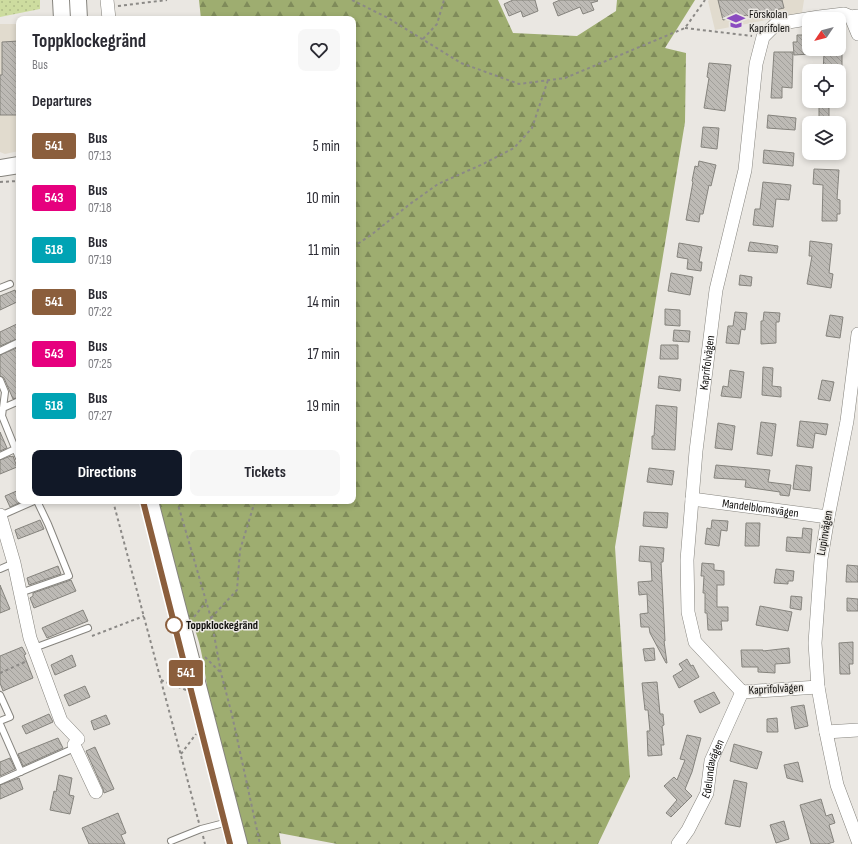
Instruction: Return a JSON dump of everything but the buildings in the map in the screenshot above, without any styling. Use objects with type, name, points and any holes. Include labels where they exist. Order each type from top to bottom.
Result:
[{"type":"street","points":[[61,0],[62,16]]},
{"type":"street","points":[[78,0],[79,16]]},
{"type":"street","points":[[763,37],[776,24],[818,16],[844,14],[855,16],[858,34]]},
{"type":"street","name":"Kaprifolvägen","points":[[763,37],[756,64],[745,170],[716,290],[696,450],[687,560],[688,612],[695,642],[742,692],[818,687]]},
{"type":"street","points":[[0,168],[16,175]]},
{"type":"street","name":"Lupinvägen","points":[[858,334],[853,421],[828,517],[821,559],[815,644],[818,687],[837,785],[858,841]]},
{"type":"street","name":"Mandelblomsvägen","points":[[692,499],[828,517]]},
{"type":"street","points":[[144,504],[229,822],[239,844]]},
{"type":"street","points":[[151,504],[229,822],[230,844]]},
{"type":"street","points":[[0,515],[14,563],[30,638],[61,721],[76,742],[96,792]]},
{"type":"street","name":"Edelundavägen","points":[[678,844],[688,830],[707,793],[711,761],[742,692]]},
{"type":"street","points":[[826,732],[858,730]]},
{"type":"lane","points":[[0,288],[10,284]]},
{"type":"lane","points":[[0,351],[16,343]]},
{"type":"lane","points":[[0,380],[5,392],[2,416],[15,449],[0,456]]},
{"type":"lane","points":[[3,408],[16,402]]},
{"type":"lane","points":[[0,515],[28,504]]},
{"type":"lane","points":[[20,593],[68,576],[48,524],[38,504]]},
{"type":"lane","points":[[0,569],[14,563]]},
{"type":"lane","points":[[34,648],[88,628]]},
{"type":"lane","points":[[0,695],[10,717],[0,723],[21,772]]},
{"type":"lane","points":[[6,708],[13,705]]},
{"type":"lane","points":[[0,781],[70,750],[76,742]]},
{"type":"lane","points":[[171,841],[229,822]]},
{"type":"path","points":[[108,9],[167,0]]},
{"type":"path","points":[[352,0],[388,18],[461,63],[519,84],[565,78],[685,28],[763,37]]},
{"type":"path","points":[[423,39],[437,24],[444,0]]},
{"type":"path","points":[[685,28],[706,0]]},
{"type":"path","points":[[356,244],[371,236],[410,204],[438,184],[514,148],[532,128],[548,80]]},
{"type":"path","points":[[0,182],[16,177]]},
{"type":"path","points":[[114,504],[205,844]]},
{"type":"path","points":[[178,504],[211,618],[221,673],[232,715],[260,844]]},
{"type":"path","points":[[211,618],[238,590],[240,550],[254,504]]},
{"type":"path","points":[[190,621],[206,602]]},
{"type":"path","points":[[204,656],[221,673]]},
{"type":"path","points":[[161,680],[185,690]]},
{"type":"path","points":[[181,754],[196,734]]},
{"type":"shaded area","name":"Förskolan Kaprifolen","points":[[804,0],[802,13],[715,30],[708,1]]},
{"type":"shaded area","points":[[0,24],[16,24],[16,152],[5,154],[0,152]]},
{"type":"green space","points":[[0,0],[40,0],[40,9],[0,17]]},
{"type":"green space","points":[[199,0],[498,0],[513,33],[577,36],[616,11],[617,0],[695,0],[665,48],[686,53],[685,122],[615,547],[630,777],[598,844],[337,844],[279,833],[281,844],[246,844],[204,688],[207,685],[199,641],[189,619],[155,504],[356,504],[356,16],[201,16]]},
{"type":"bus line","name":"541","points":[[144,504],[230,844]]},
{"type":"place","name":"Förskolan Kaprifolen","points":[[736,21]]},
{"type":"place","name":"Toppklockegränd","points":[[174,625]]}]
